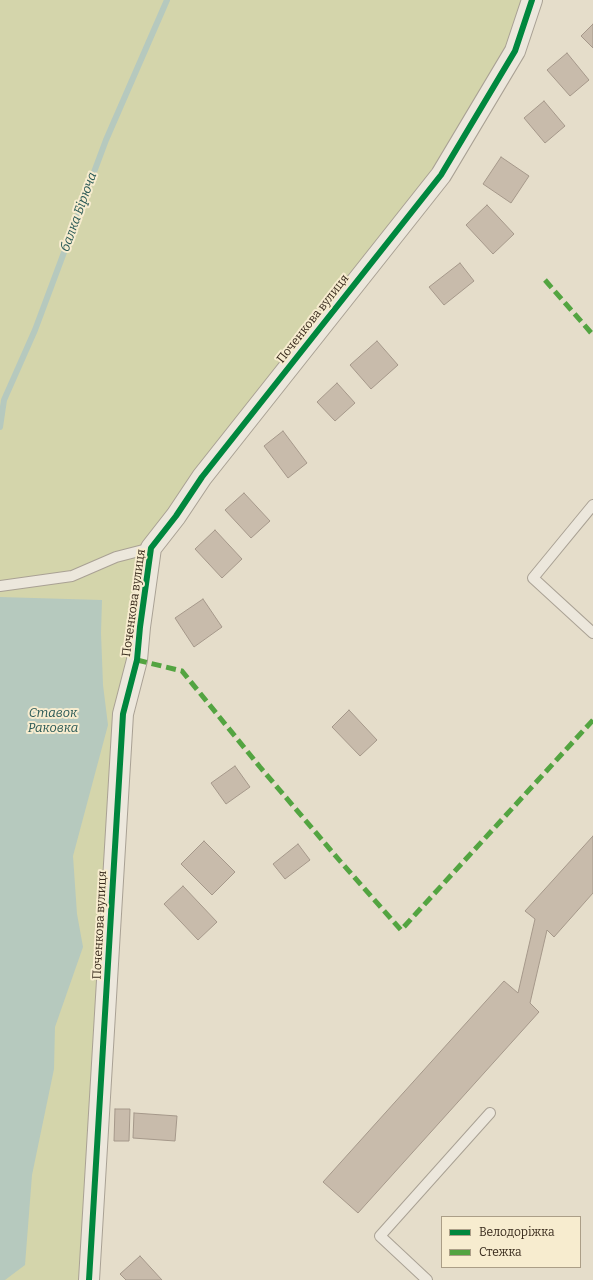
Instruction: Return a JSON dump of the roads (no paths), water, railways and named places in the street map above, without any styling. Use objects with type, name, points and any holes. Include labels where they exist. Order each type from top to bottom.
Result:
[{"type":"street","name":"Поченкова вулиця","points":[[89,1280],[123,714],[137,660],[151,548],[176,516],[202,477],[440,175],[515,51],[532,0]]},
{"type":"lane","points":[[593,505],[532,578],[593,633]]},
{"type":"lane","points":[[0,586],[72,576],[116,557],[151,548]]},
{"type":"lane","points":[[427,1280],[380,1236],[490,1113]]},
{"type":"water","name":"Ставок Раковка","points":[[0,597],[102,600],[101,633],[103,685],[108,725],[73,856],[77,914],[83,947],[55,1027],[54,1069],[32,1175],[25,1265],[5,1280],[0,1280]]},
{"type":"waterway","name":"балка Бірюча","points":[[0,427],[4,400],[35,330],[106,140],[167,0]]}]
